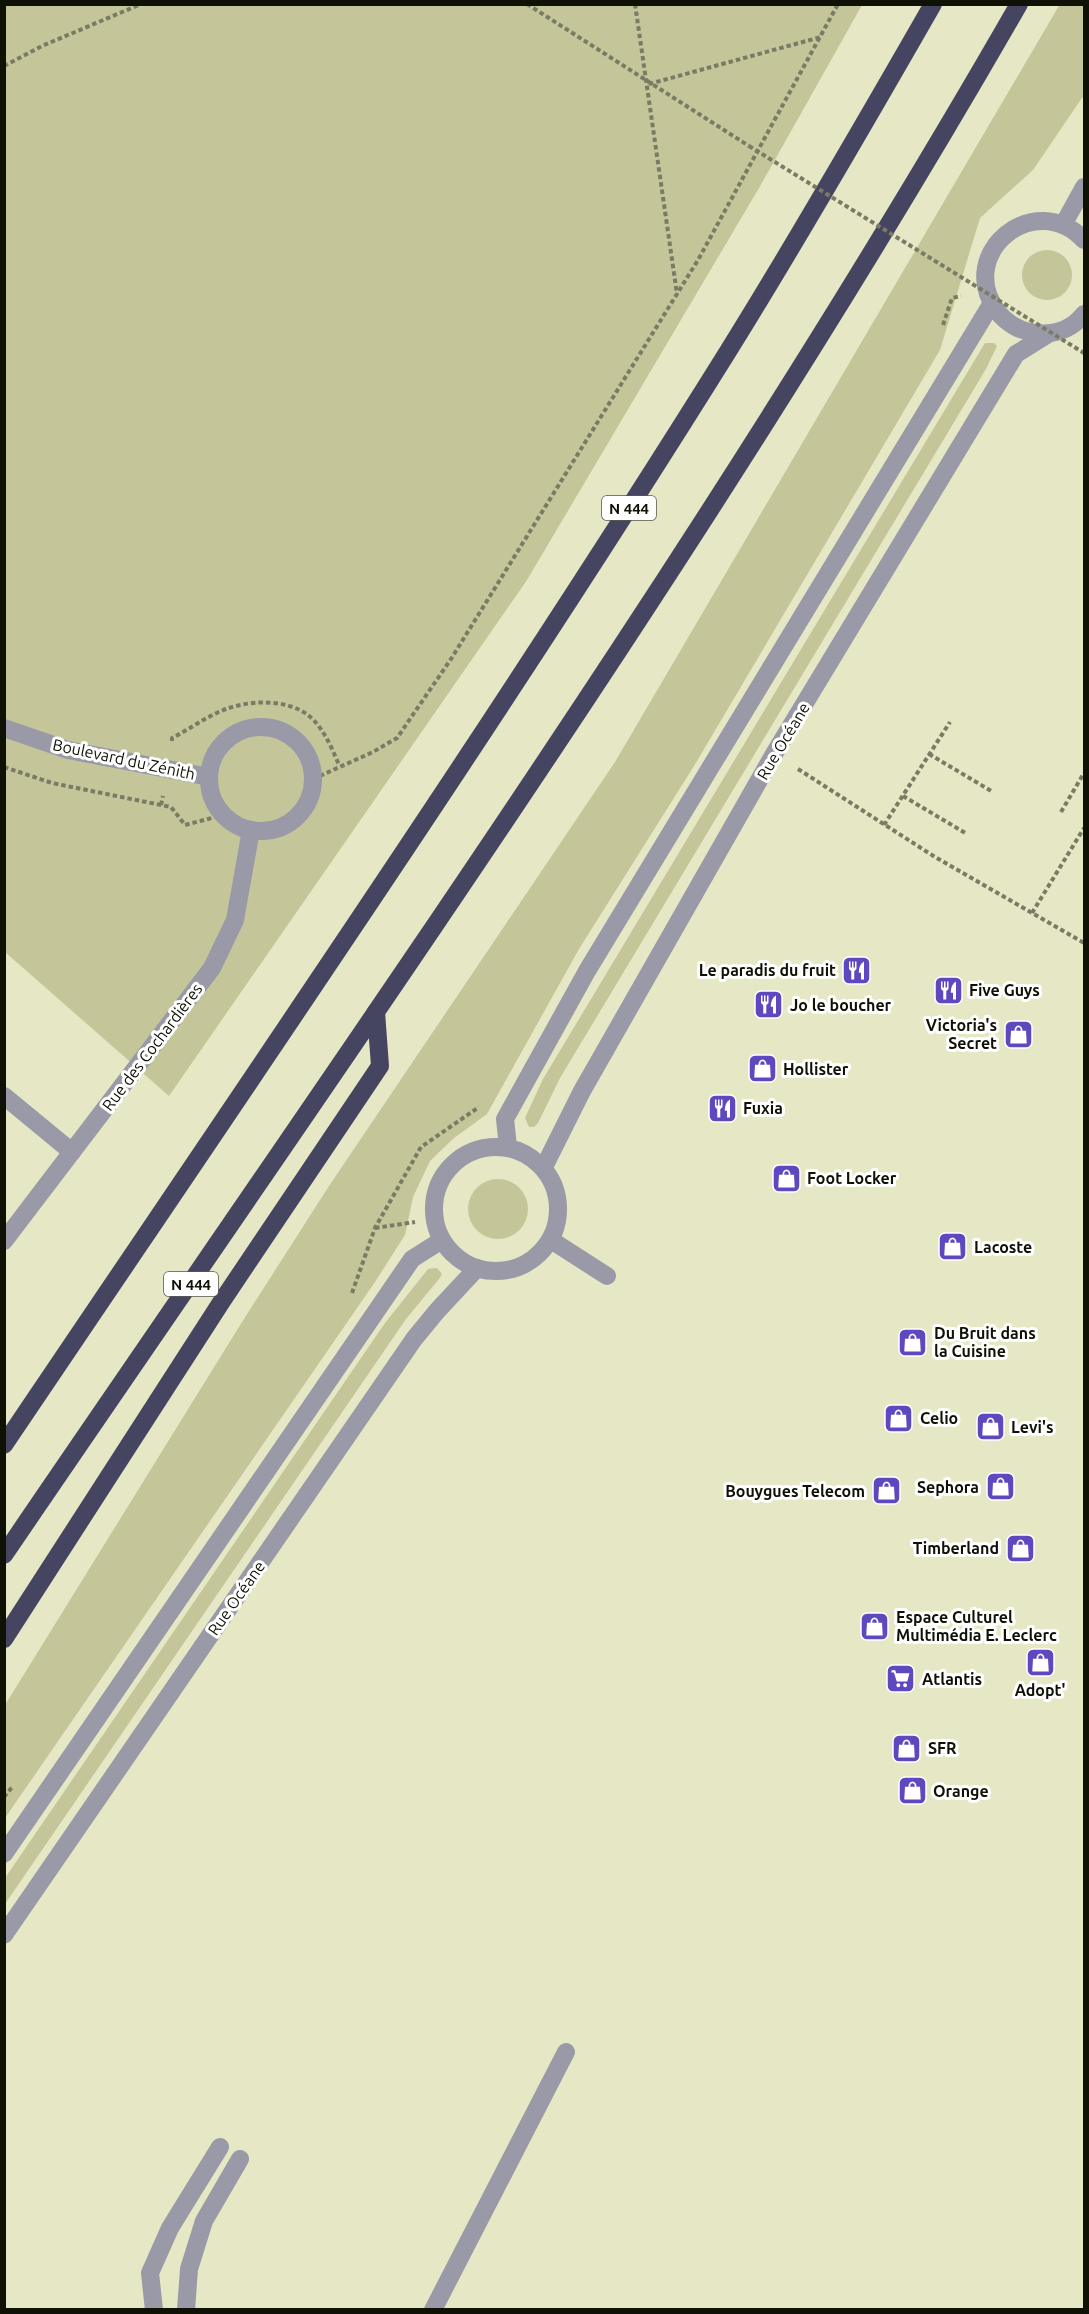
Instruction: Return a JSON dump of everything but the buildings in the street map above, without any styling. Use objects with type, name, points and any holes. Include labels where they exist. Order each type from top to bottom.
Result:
[{"type":"highway","name":"N 444","points":[[7,1438],[310,992],[624,516],[754,308],[933,4]]},
{"type":"highway","name":"N 444","points":[[4,1555],[582,710],[807,361],[1019,4]]},
{"type":"highway","points":[[4,1639],[222,1301],[380,1066],[376,1012]]},
{"type":"street","points":[[1064,225],[1084,187]]},
{"type":"street","points":[[508,1147],[505,1119],[587,971],[981,294],[990,254],[1013,228],[1029,222],[1046,220],[1064,225],[1084,240]]},
{"type":"street","points":[[981,294],[1002,317],[1015,327],[1031,333],[1048,334]]},
{"type":"street","name":"Rue Océane","points":[[544,1167],[582,1091],[774,754],[1016,354],[1048,334],[1065,330],[1084,314]]},
{"type":"street","points":[[253,726],[271,727],[288,733],[302,745],[311,761],[313,779],[310,797],[301,813],[287,824],[270,830],[251,830],[236,825],[223,815],[215,804],[209,777],[212,760],[221,744],[236,732],[253,726]]},
{"type":"street","name":"Boulevard du Zénith","points":[[4,729],[68,750],[209,777]]},
{"type":"street","name":"Rue des Cochardières","points":[[4,1241],[212,968],[235,920],[251,830]]},
{"type":"street","points":[[4,1096],[72,1152]]},
{"type":"street","points":[[488,1146],[508,1147],[528,1154],[544,1167],[558,1199],[558,1216],[551,1240],[527,1263],[508,1270],[477,1268],[454,1254],[442,1240],[435,1219],[435,1199],[441,1180],[453,1163],[469,1152],[488,1146]]},
{"type":"street","points":[[4,1854],[412,1259],[442,1240]]},
{"type":"street","points":[[551,1240],[607,1276]]},
{"type":"street","name":"Rue Océane","points":[[4,1935],[414,1340],[477,1268]]},
{"type":"street","points":[[434,2310],[566,2052]]},
{"type":"street","points":[[154,2310],[150,2273],[170,2228],[220,2146]]},
{"type":"street","points":[[186,2310],[189,2269],[204,2221],[240,2159]]},
{"type":"path","points":[[4,66],[42,46],[141,4]]},
{"type":"path","points":[[527,4],[648,84],[1084,353]]},
{"type":"path","points":[[635,4],[677,294]]},
{"type":"path","points":[[313,779],[339,765],[373,752],[397,738],[451,659],[677,294],[838,4]]},
{"type":"path","points":[[648,84],[821,37]]},
{"type":"path","points":[[940,336],[952,298],[981,294]]},
{"type":"path","points":[[161,805],[172,738],[224,710],[252,702],[276,703],[297,709],[316,722],[339,765]]},
{"type":"path","points":[[884,825],[950,722]]},
{"type":"path","points":[[930,754],[993,792]]},
{"type":"path","points":[[793,766],[884,825],[1084,943]]},
{"type":"path","points":[[4,767],[52,783],[171,807],[185,825],[223,815]]},
{"type":"path","points":[[1061,812],[1084,773]]},
{"type":"path","points":[[903,796],[967,834]]},
{"type":"path","points":[[1032,913],[1084,828]]},
{"type":"path","points":[[351,1296],[375,1228],[421,1147],[481,1106]]},
{"type":"path","points":[[375,1228],[435,1219]]},
{"type":"path","points":[[4,1797],[18,1778]]},
{"type":"green space","points":[[1060,4],[1084,5],[1084,95],[1033,170],[980,218],[940,350],[694,766],[579,949],[487,1114],[454,1138],[430,1161],[413,1197],[405,1235],[375,1282],[5,1818],[5,1705],[329,1186],[615,762]]},
{"type":"green space","points":[[5,5],[862,5],[759,188],[527,580],[169,1096],[5,952]]},
{"type":"green space","points":[[1047,250],[1065,257],[1072,275],[1065,293],[1047,300],[1029,293],[1022,275],[1029,257]]},
{"type":"green space","points":[[985,343],[994,343],[997,346],[986,369],[560,1078],[538,1123],[534,1127],[529,1127],[525,1118],[543,1079]]},
{"type":"green space","points":[[498,1179],[519,1188],[528,1209],[519,1230],[498,1239],[477,1230],[468,1209],[477,1188]]},
{"type":"green space","points":[[437,1268],[442,1274],[439,1279],[406,1319],[5,1904],[5,1878],[385,1323],[428,1269]]},
{"type":"place","name":"Le paradis du fruit","points":[[857,970]]},
{"type":"place","name":"Five Guys","points":[[948,990]]},
{"type":"place","name":"Jo le boucher","points":[[769,1005]]},
{"type":"place","name":"Victoria's Secret","points":[[1018,1034]]},
{"type":"place","name":"Hollister","points":[[762,1069]]},
{"type":"place","name":"Fuxia","points":[[722,1108]]},
{"type":"place","name":"Foot Locker","points":[[786,1178]]},
{"type":"place","name":"Lacoste","points":[[953,1247]]},
{"type":"place","name":"Du Bruit dans la Cuisine","points":[[913,1342]]},
{"type":"place","name":"Celio","points":[[899,1418]]},
{"type":"place","name":"Levi's","points":[[990,1427]]},
{"type":"place","name":"Sephora","points":[[1000,1487]]},
{"type":"place","name":"Bouygues Telecom","points":[[886,1491]]},
{"type":"place","name":"Timberland","points":[[1020,1548]]},
{"type":"place","name":"Espace Culturel Multimédia E. Leclerc","points":[[875,1626]]},
{"type":"place","name":"Adopt'","points":[[1040,1662]]},
{"type":"place","name":"Atlantis","points":[[901,1679]]},
{"type":"place","name":"SFR","points":[[907,1748]]},
{"type":"place","name":"Orange","points":[[912,1791]]}]
